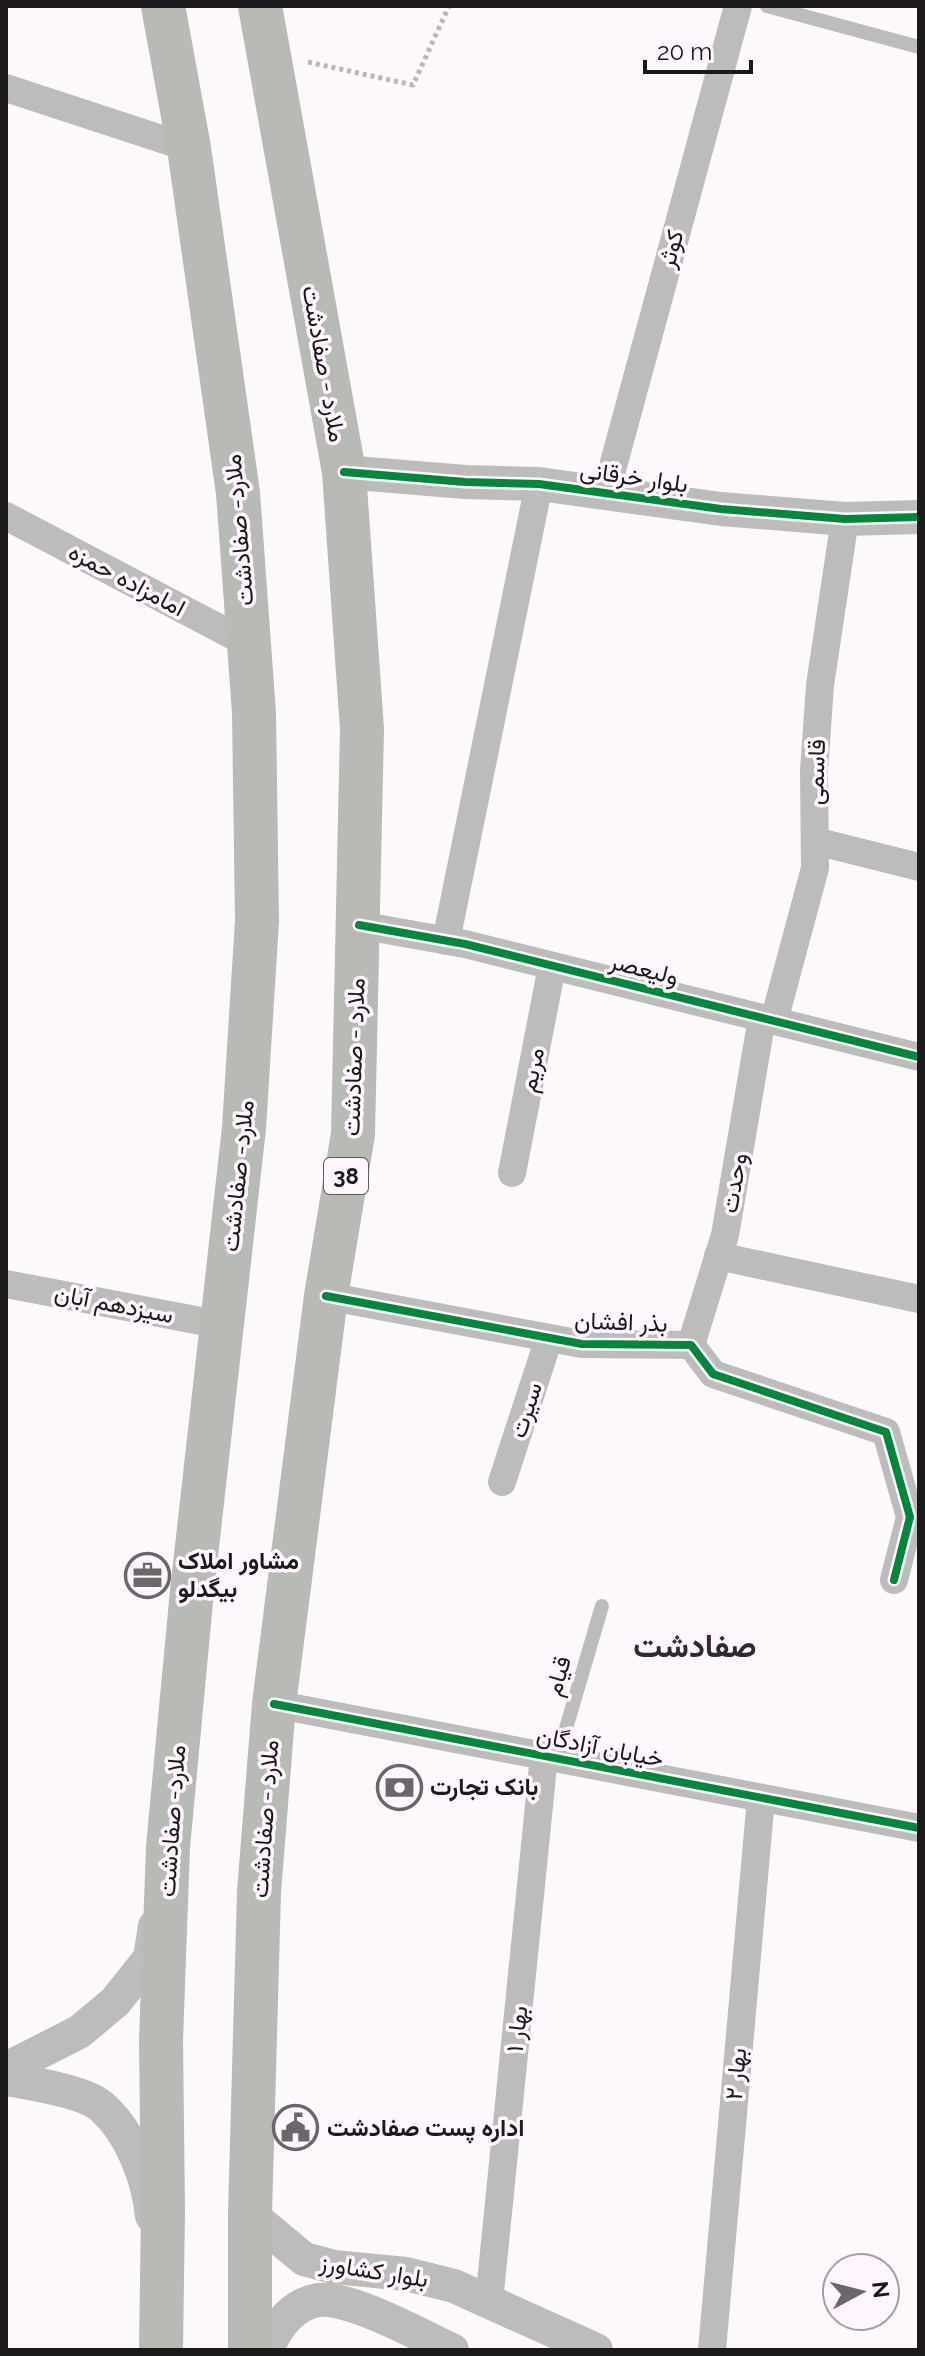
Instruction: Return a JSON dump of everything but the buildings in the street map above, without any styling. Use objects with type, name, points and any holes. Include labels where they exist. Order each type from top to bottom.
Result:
[{"type":"highway","name":"ملارد- صفادشت","points":[[161,2350],[161,2040],[168,1847],[192,1591],[244,1128],[257,921],[254,713],[238,493],[189,148],[163,6]]},
{"type":"highway","name":"ملارد - صفادشت","points":[[250,2350],[250,2214],[259,1892],[274,1704],[326,1296],[353,1134],[362,729],[344,472],[260,6]]},
{"type":"street","name":"کوثر","points":[[606,492],[738,6]]},
{"type":"street","points":[[6,88],[189,148]]},
{"type":"street","name":"بلوار خرقانی","points":[[344,472],[465,482],[539,484],[721,509],[845,519],[918,516]]},
{"type":"street","points":[[446,941],[539,484]]},
{"type":"street","name":"امامزاده حمزه","points":[[6,516],[249,644]]},
{"type":"street","name":"قاسمی","points":[[768,1020],[815,868],[814,771],[820,685],[845,519]]},
{"type":"street","points":[[815,841],[919,867]]},
{"type":"street","name":"ولیعصر","points":[[359,925],[446,941],[919,1057]]},
{"type":"street","name":"مریم","points":[[512,1173],[552,966]]},
{"type":"street","name":"وحدت","points":[[691,1345],[725,1235],[768,1020]]},
{"type":"street","points":[[718,1256],[919,1299]]},
{"type":"street","name":"سیزدهم آبان","points":[[6,1284],[222,1325]]},
{"type":"street","name":"بذر افشان","points":[[326,1296],[582,1344],[691,1345],[713,1374],[886,1432],[910,1517],[894,1580]]},
{"type":"street","name":"سیرت","points":[[502,1482],[549,1338]]},
{"type":"street","name":"خیابان آزادگان","points":[[274,1704],[919,1828]]},
{"type":"street","name":"بهار ۱","points":[[489,2302],[550,1757]]},
{"type":"street","name":"بهار ۲","points":[[712,2350],[761,1798]]},
{"type":"street","points":[[6,2069],[79,2032],[115,2002],[150,1958],[168,1847]]},
{"type":"street","points":[[6,2079],[54,2087],[100,2105],[131,2143],[151,2205],[162,2301]]},
{"type":"street","name":"بلوار کشاورز","points":[[250,2214],[304,2259],[334,2267],[406,2274],[454,2286],[596,2350]]},
{"type":"street","points":[[366,2309],[363,2287],[378,2272]]},
{"type":"street","name":"بلوار کشاورز","points":[[267,2350],[276,2328],[293,2310],[319,2300],[366,2309],[452,2350]]},
{"type":"lane","points":[[767,6],[919,47]]},
{"type":"lane","name":"قیام","points":[[550,1757],[602,1606]]},
{"type":"path","points":[[268,53],[413,85],[449,6]]},
{"type":"cycle path","points":[[344,472],[465,482],[539,484],[721,509],[845,519],[919,517]]},
{"type":"cycle path","points":[[359,925],[465,944],[919,1057]]},
{"type":"cycle path","points":[[326,1296],[582,1344],[691,1345],[713,1374],[886,1432],[910,1517],[894,1580]]},
{"type":"cycle path","points":[[274,1704],[919,1828]]},
{"type":"place","name":"مشاور املاک بیگدلو","points":[[147,1575]]},
{"type":"place","name":"بانک تجارت","points":[[399,1787]]},
{"type":"place","name":"اداره پست صفادشت","points":[[296,2128]]},
{"type":"district","name":"صفادشت","points":[[695,1646]]}]
